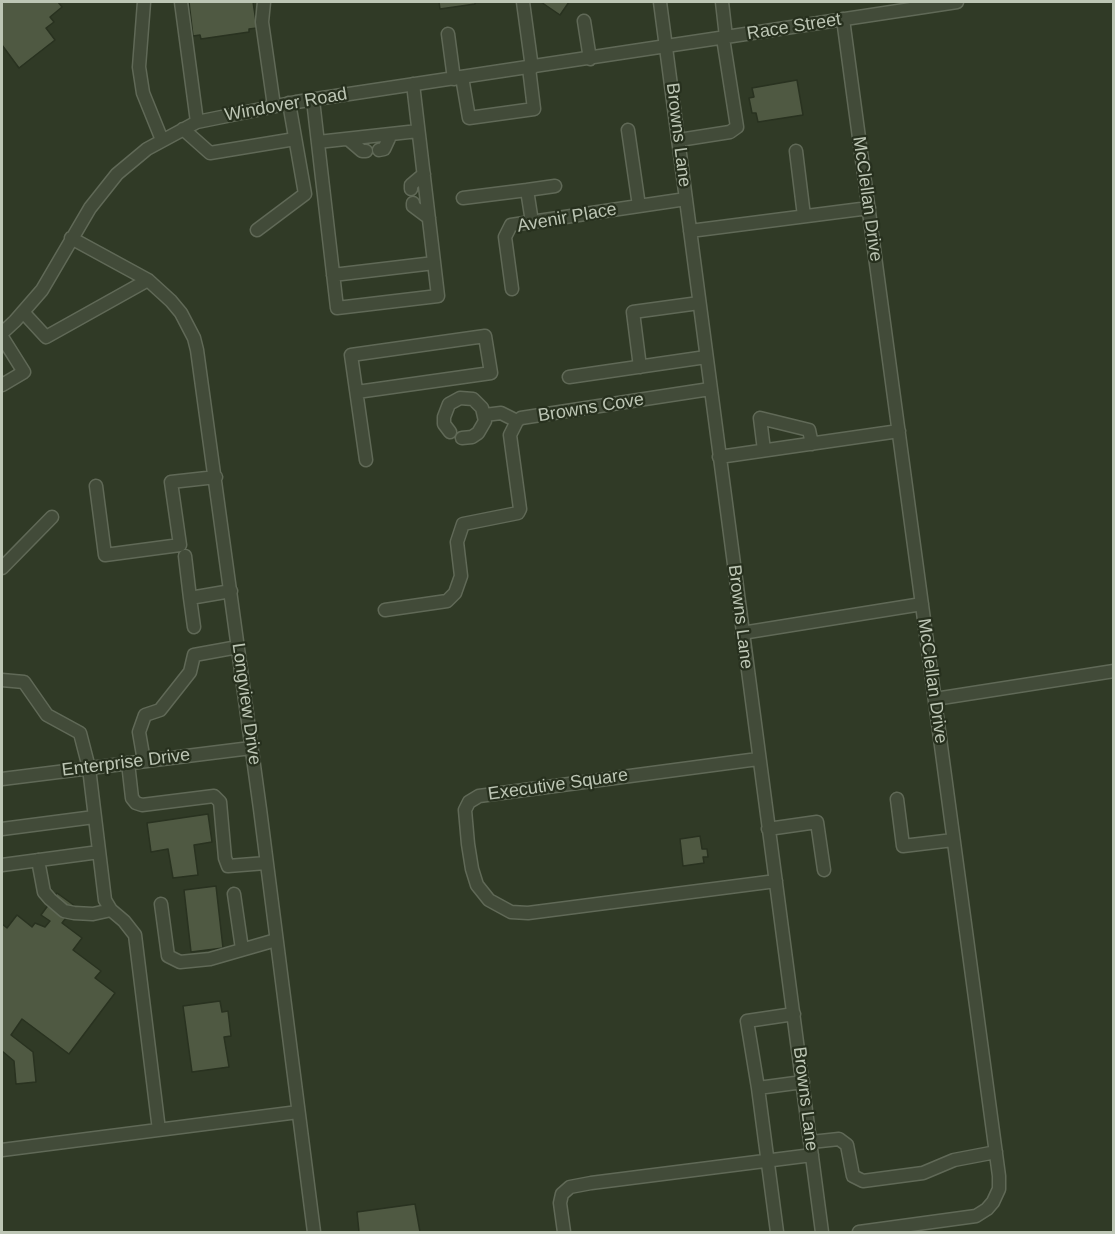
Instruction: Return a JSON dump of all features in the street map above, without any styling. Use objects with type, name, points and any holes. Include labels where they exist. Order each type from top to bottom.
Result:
[{"type":"street","points":[[144,2],[139,67],[143,93],[162,140]]},
{"type":"street","points":[[181,2],[197,122]]},
{"type":"street","points":[[264,2],[262,22],[274,106]]},
{"type":"street","points":[[448,34],[469,118],[534,109],[523,2]]},
{"type":"street","name":"Browns Lane","points":[[660,2],[822,1233]]},
{"type":"street","points":[[679,140],[730,132],[737,127],[724,38],[722,2]]},
{"type":"street","name":"Race Street","points":[[666,47],[843,19],[909,5],[957,2]]},
{"type":"street","name":"McClellan Drive","points":[[843,19],[996,1152],[999,1189],[993,1202],[976,1216],[858,1233]]},
{"type":"street","points":[[584,21],[590,59]]},
{"type":"street","name":"Windover Road","points":[[2,335],[52,276],[71,238],[90,208],[117,174],[147,149],[197,122],[289,103],[666,47]]},
{"type":"street","points":[[313,100],[337,308],[438,296],[413,84]]},
{"type":"street","points":[[257,230],[305,194],[289,103]]},
{"type":"street","points":[[183,129],[210,153],[295,139]]},
{"type":"street","points":[[318,142],[418,130]]},
{"type":"street","points":[[628,130],[639,206]]},
{"type":"street","points":[[379,150],[384,149],[391,134]]},
{"type":"street","points":[[348,139],[362,152],[366,151]]},
{"type":"street","points":[[796,151],[804,216]]},
{"type":"street","points":[[411,189],[411,185],[424,174]]},
{"type":"street","points":[[463,198],[555,186]]},
{"type":"street","points":[[527,190],[532,222]]},
{"type":"street","name":"Avenir Place","points":[[512,289],[506,233],[511,225],[686,199]]},
{"type":"street","points":[[413,202],[413,206],[429,218]]},
{"type":"street","points":[[690,231],[869,208]]},
{"type":"street","name":"Longview Drive","points":[[71,238],[147,280],[171,300],[181,313],[194,338],[216,477],[314,1233]]},
{"type":"street","points":[[333,275],[434,263]]},
{"type":"street","points":[[23,312],[46,337],[147,280]]},
{"type":"street","points":[[640,367],[633,312],[699,303]]},
{"type":"street","points":[[2,335],[24,372],[2,385]]},
{"type":"street","points":[[357,392],[491,373],[484,336],[351,355],[366,460]]},
{"type":"street","points":[[569,377],[706,357]]},
{"type":"street","points":[[464,377],[467,398]]},
{"type":"street","name":"Browns Cove","points":[[385,610],[447,601],[455,593],[461,576],[457,542],[463,524],[518,513],[520,509],[510,435],[521,418],[710,389]]},
{"type":"street","points":[[450,432],[444,424],[445,410],[454,400],[467,398],[478,403],[484,414],[482,428],[472,437],[462,438]]},
{"type":"street","points":[[484,414],[501,413],[517,421]]},
{"type":"street","points":[[764,450],[760,418],[809,429],[812,444]]},
{"type":"street","points":[[719,457],[899,431]]},
{"type":"street","points":[[96,486],[105,555],[180,545],[171,482],[216,477]]},
{"type":"street","points":[[2,568],[52,517]]},
{"type":"street","points":[[185,556],[194,627]]},
{"type":"street","points":[[190,598],[231,591]]},
{"type":"street","points":[[742,633],[922,604]]},
{"type":"street","points":[[144,761],[139,732],[145,715],[159,710],[190,672],[194,655],[238,647]]},
{"type":"street","points":[[935,699],[1113,671]]},
{"type":"street","points":[[2,680],[24,682],[47,715],[80,734],[89,768],[105,900],[111,910],[135,934],[159,1130]]},
{"type":"street","name":"Enterprise Drive","points":[[2,779],[251,748]]},
{"type":"street","name":"Executive Square","points":[[758,759],[479,796],[469,802],[465,810],[468,844],[477,885],[489,900],[511,912],[528,913],[776,881]]},
{"type":"street","points":[[128,763],[132,798],[136,803],[142,805],[214,796],[220,802],[225,858],[228,866],[266,863]]},
{"type":"street","points":[[897,799],[903,846],[953,840]]},
{"type":"street","points":[[2,829],[94,817]]},
{"type":"street","points":[[768,829],[817,822],[824,870]]},
{"type":"street","points":[[2,865],[99,852]]},
{"type":"street","points":[[38,860],[44,891],[50,900],[64,911],[74,914],[93,914],[111,910]]},
{"type":"street","points":[[234,894],[242,949]]},
{"type":"street","points":[[160,904],[168,956],[180,962],[210,959],[276,940]]},
{"type":"street","points":[[777,1233],[747,1021],[794,1014]]},
{"type":"street","points":[[758,1088],[803,1082]]},
{"type":"street","points":[[2,1150],[298,1112]]},
{"type":"street","points":[[564,1233],[560,1203],[562,1194],[570,1187],[767,1160],[812,1149],[839,1139],[847,1145],[853,1176],[863,1181],[923,1173],[954,1160],[996,1152]]},
{"type":"street","points":[[950,1220],[952,1233]]},
{"type":"building","points":[[2,2],[58,2],[62,7],[50,17],[54,22],[46,28],[55,40],[19,68],[2,45]]},
{"type":"building","points":[[189,2],[253,2],[257,28],[249,29],[249,32],[201,39],[200,35],[193,36]]},
{"type":"building","points":[[439,2],[475,2],[475,4],[440,9]]},
{"type":"building","points":[[541,2],[569,2],[560,15]]},
{"type":"building","points":[[797,80],[803,115],[758,122],[756,113],[752,113],[749,98],[754,97],[752,88]]},
{"type":"building","points":[[208,814],[212,842],[194,845],[198,875],[173,878],[168,849],[151,852],[147,823]]},
{"type":"building","points":[[700,836],[702,849],[707,849],[708,857],[703,857],[704,863],[683,866],[680,839]]},
{"type":"building","points":[[216,886],[223,948],[191,952],[184,890]]},
{"type":"building","points":[[57,893],[75,906],[62,923],[82,938],[73,950],[101,971],[95,978],[115,993],[69,1054],[22,1019],[11,1035],[33,1052],[36,1082],[16,1084],[14,1061],[2,1051],[2,924],[7,928],[17,915],[32,927],[35,923],[45,927],[50,921],[41,915]]},
{"type":"building","points":[[220,1001],[222,1012],[228,1011],[231,1036],[224,1037],[229,1067],[192,1072],[183,1006]]},
{"type":"building","points":[[415,1204],[420,1232],[359,1232],[357,1212]]}]
